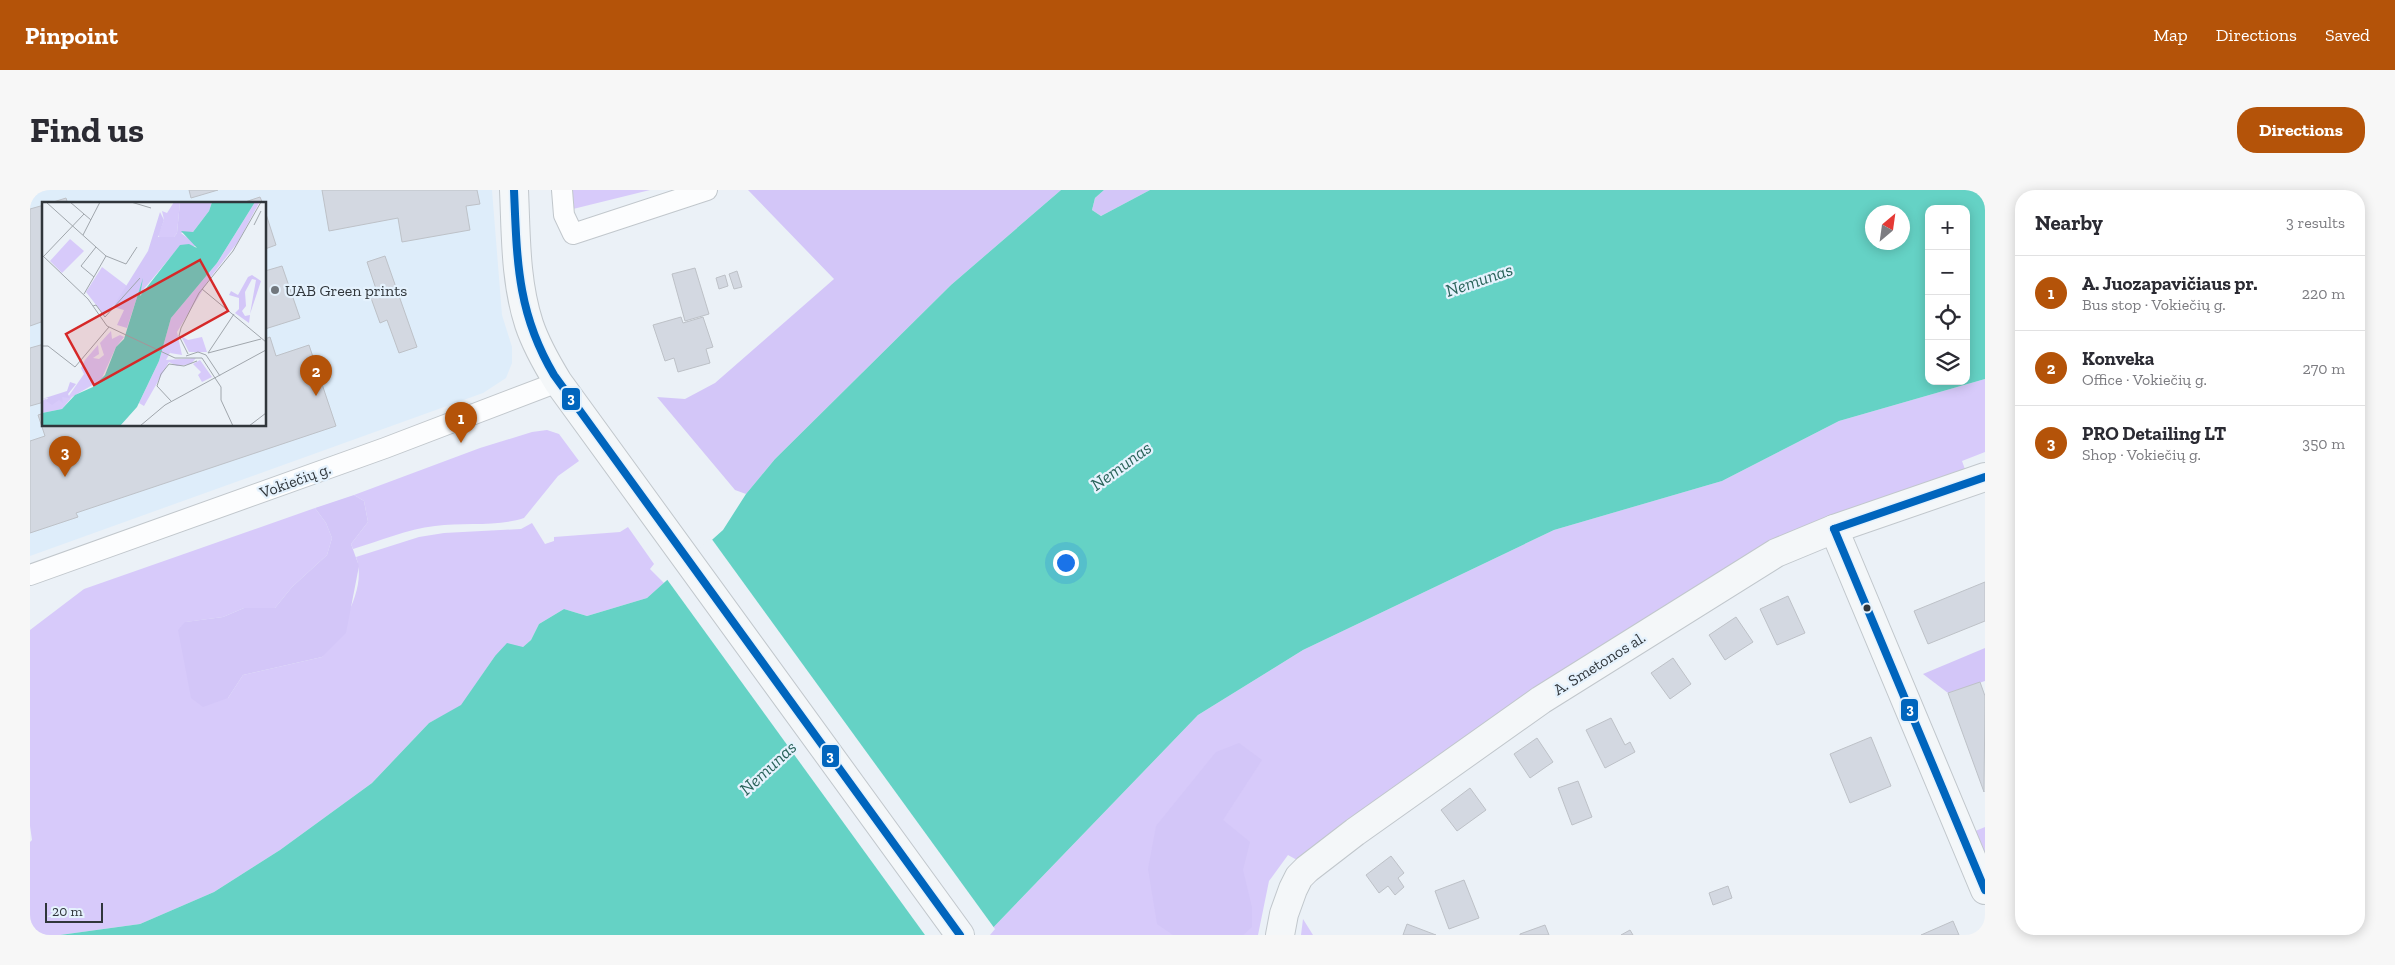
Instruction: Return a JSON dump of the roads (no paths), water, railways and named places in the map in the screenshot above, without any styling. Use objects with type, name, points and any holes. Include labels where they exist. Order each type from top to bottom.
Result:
[{"type":"street","points":[[514,190],[522,293],[529,324],[543,356],[558,382],[960,935]]},
{"type":"street","points":[[562,190],[564,215],[574,234],[707,190]]},
{"type":"street","name":"Vokiečių g.","points":[[30,575],[385,448],[558,382]]},
{"type":"street","name":"A. Smetonos al.","points":[[1280,935],[1287,904],[1299,877],[1355,832],[1541,700],[1776,552],[1834,529],[1985,478]]},
{"type":"street","points":[[1834,529],[1985,890]]},
{"type":"water","name":"Nemunas","points":[[1061,190],[1104,190],[1095,198],[1092,210],[1101,216],[1150,190],[1985,190],[1985,379],[1970,383],[1970,205],[1925,205],[1925,385],[1964,385],[1839,421],[1722,481],[1554,530],[1303,650],[1198,715],[986,935],[60,935],[140,924],[214,892],[280,850],[372,783],[429,723],[461,705],[495,656],[507,643],[523,647],[531,640],[539,624],[564,609],[587,616],[647,598],[723,530],[746,494],[775,459],[951,285]]},
{"type":"place","name":"UAB Green prints","points":[[275,290]]},
{"type":"place","name":"Konveka","points":[[316,396]]},
{"type":"place","name":"A. Juozapavičiaus pr.","points":[[461,443]]},
{"type":"place","name":"PRO Detailing LT","points":[[65,477]]}]
